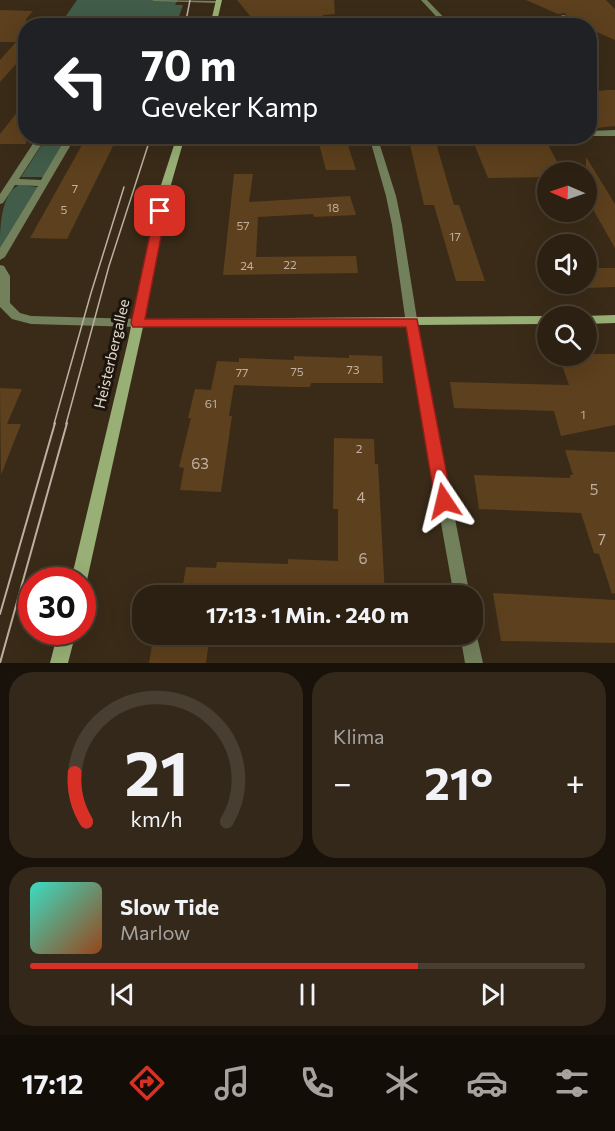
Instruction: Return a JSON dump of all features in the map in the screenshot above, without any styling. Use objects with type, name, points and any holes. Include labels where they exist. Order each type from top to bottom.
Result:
[{"type":"main road","points":[[215,18],[218,1]]},
{"type":"main road","name":"Heisterbergallee","points":[[82,567],[138,323],[165,188],[179,144]]},
{"type":"main road","points":[[597,320],[615,319]]},
{"type":"main road","points":[[138,323],[537,320]]},
{"type":"main road","points":[[59,663],[64,645]]},
{"type":"street","points":[[424,0],[441,18]]},
{"type":"street","points":[[560,18],[564,17]]},
{"type":"street","points":[[597,134],[615,133]]},
{"type":"street","points":[[0,201],[38,144]]},
{"type":"street","points":[[0,257],[67,144]]},
{"type":"street","points":[[376,144],[391,196],[460,585]]},
{"type":"street","points":[[12,182],[45,183]]},
{"type":"street","points":[[0,268],[5,276],[4,304],[16,316],[31,320],[138,323]]},
{"type":"street","points":[[471,645],[474,663]]},
{"type":"lane","points":[[154,0],[218,1]]},
{"type":"green space","points":[[77,0],[178,0],[175,5],[183,5],[178,18],[65,18]]},
{"type":"green space","points":[[42,144],[65,144],[44,177],[21,177]]},
{"type":"green space","points":[[19,185],[38,187],[0,249],[2,213],[8,196]]},
{"type":"building","points":[[237,0],[334,0],[335,14],[323,15],[323,18],[252,18]]},
{"type":"building","points":[[526,0],[606,0],[615,9],[615,40],[597,32],[597,18],[568,18],[565,13],[558,14]]},
{"type":"building","points":[[0,10],[33,11],[27,18],[18,18],[18,62],[0,82],[0,60],[16,42],[0,42]]},
{"type":"building","points":[[615,90],[615,126],[597,128],[597,91]]},
{"type":"building","points":[[18,111],[18,144],[0,144],[0,134]]},
{"type":"building","points":[[83,144],[114,144],[67,239],[30,238]]},
{"type":"building","points":[[319,144],[348,144],[356,170],[326,170]]},
{"type":"building","points":[[410,144],[436,144],[454,205],[459,205],[485,281],[456,281],[434,205],[424,205]]},
{"type":"building","points":[[474,144],[547,144],[557,162],[537,162],[537,177],[488,178]]},
{"type":"building","points":[[234,174],[253,174],[249,202],[350,196],[356,215],[314,217],[313,214],[258,217],[256,257],[356,256],[358,273],[223,275]]},
{"type":"building","points":[[597,175],[615,204],[615,248],[597,216]]},
{"type":"building","points":[[597,268],[615,268],[615,287],[597,288]]},
{"type":"building","points":[[597,354],[615,354],[615,425],[561,436],[554,411],[454,408],[450,382],[569,385],[562,366],[597,366]]},
{"type":"building","points":[[349,355],[382,356],[383,383],[311,383],[310,387],[234,385],[221,492],[180,490],[184,468],[179,467],[191,418],[188,418],[195,389],[211,390],[217,361],[239,362],[239,358],[294,360],[294,356],[349,358]]},
{"type":"building","points":[[0,388],[22,389],[7,424],[21,424],[1,475]]},
{"type":"building","points":[[334,438],[374,439],[375,464],[378,464],[384,585],[183,585],[186,567],[216,568],[217,562],[288,564],[288,559],[338,561],[338,509],[333,509]]},
{"type":"building","points":[[565,450],[615,452],[615,593],[612,594],[599,554],[594,553],[581,513],[479,509],[474,475],[570,478],[570,475],[573,475]]},
{"type":"building","points":[[493,593],[615,600],[615,643],[501,641]]},
{"type":"building","points":[[152,645],[208,645],[206,663],[149,663]]},
{"type":"tram line","points":[[187,18],[190,0]]},
{"type":"tram line","points":[[66,424],[109,266],[148,144]]},
{"type":"tram line","points":[[54,424],[124,187]]},
{"type":"tram line","points":[[0,614],[55,423]]},
{"type":"tram line","points":[[0,663],[67,423]]},
{"type":"route","points":[[160,211],[138,323],[412,322],[444,501]]}]
